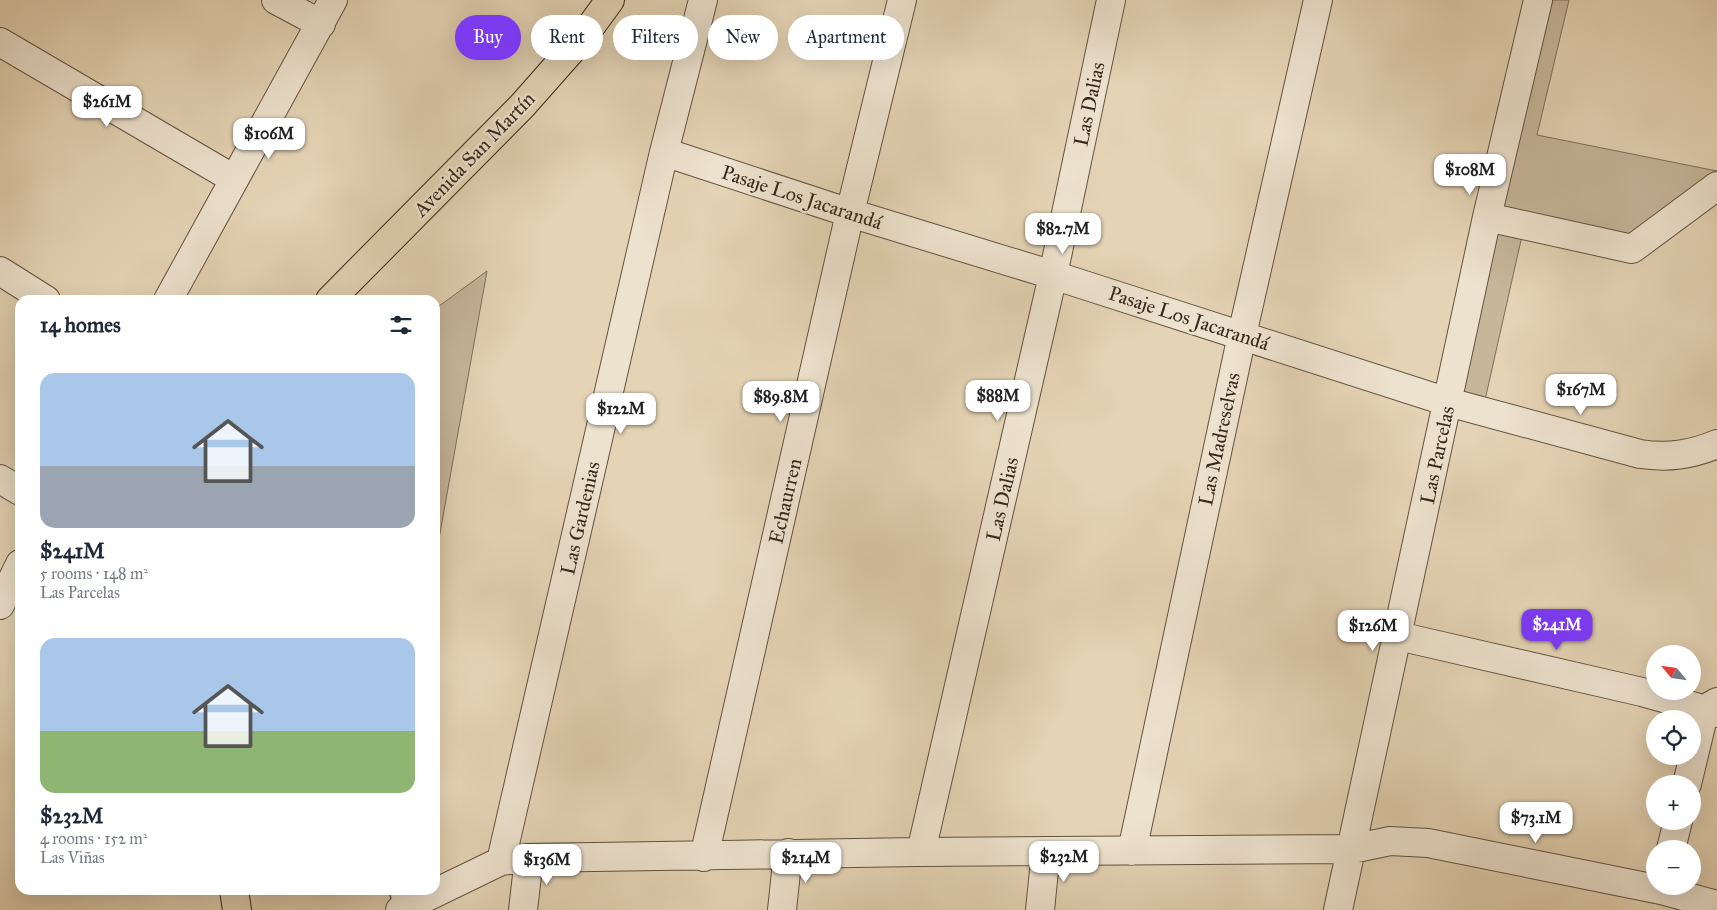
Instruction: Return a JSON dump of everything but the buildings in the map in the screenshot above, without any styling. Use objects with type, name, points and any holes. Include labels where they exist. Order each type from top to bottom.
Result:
[{"type":"main road","name":"Avenida San Martín","points":[[335,295],[522,106],[583,37],[610,0]]},
{"type":"main road","points":[[234,895],[236,910]]},
{"type":"street","points":[[276,0],[321,24]]},
{"type":"street","points":[[171,295],[333,0]]},
{"type":"street","name":"Las Gardenias","points":[[501,861],[664,152],[703,0]]},
{"type":"street","name":"Echaurren","points":[[704,857],[850,213],[902,0]]},
{"type":"street","name":"Las Dalias","points":[[921,852],[1053,274],[1111,0]]},
{"type":"street","name":"Las Madreselvas","points":[[1132,851],[1242,335],[1318,0]]},
{"type":"street","name":"Las Parcelas","points":[[1338,910],[1487,216],[1538,0]]},
{"type":"street","points":[[0,42],[234,179]]},
{"type":"street","name":"Pasaje Los Jacarandá","points":[[664,152],[850,213],[1053,274],[1448,402],[1631,452],[1656,456],[1687,454],[1717,444]]},
{"type":"street","points":[[1487,216],[1632,250],[1717,186]]},
{"type":"street","points":[[0,271],[38,295]]},
{"type":"street","points":[[0,479],[15,488]]},
{"type":"street","points":[[0,605],[15,574]]},
{"type":"street","points":[[1398,636],[1713,708],[1690,775]]},
{"type":"street","points":[[440,886],[501,861],[529,858],[704,857],[788,853],[1352,849],[1390,841],[1428,844],[1646,885]]},
{"type":"street","points":[[1040,910],[1046,851]]},
{"type":"street","points":[[782,910],[788,853]]},
{"type":"street","points":[[523,910],[529,858]]},
{"type":"street","points":[[400,903],[419,895]]},
{"type":"street","points":[[1685,895],[1717,905]]},
{"type":"shaded area","points":[[1547,0],[1569,0],[1537,135],[1717,171],[1717,174],[1630,242],[1526,218],[1485,400],[1459,394]]},
{"type":"shaded area","points":[[487,271],[440,533],[440,305]]}]
